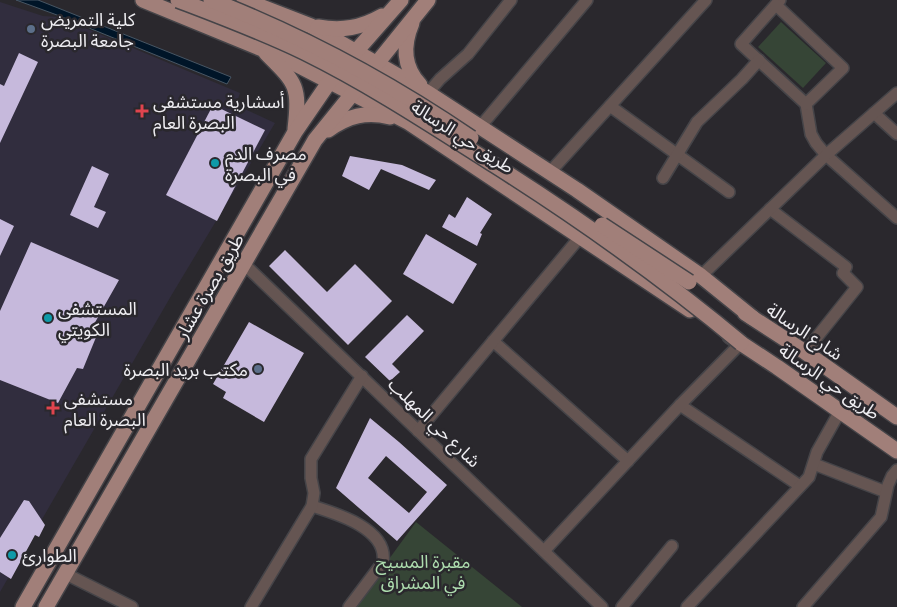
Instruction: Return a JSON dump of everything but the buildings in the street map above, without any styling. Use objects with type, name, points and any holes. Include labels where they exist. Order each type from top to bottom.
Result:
[{"type":"main road","name":"طريق حي الرسالة","points":[[143,0],[262,48],[353,92],[408,122],[741,343],[897,451]]},
{"type":"main road","name":"طريق حي الرسالة","points":[[178,0],[303,51],[409,110],[604,238],[688,299],[741,343]]},
{"type":"main road","name":"طريق حي الرسالة","points":[[211,0],[290,33],[388,85],[695,279]]},
{"type":"main road","name":"طريق بصرة عشار","points":[[48,606],[64,572],[315,140],[428,0]]},
{"type":"main road","points":[[251,1],[311,26],[428,93],[550,172],[695,279]]},
{"type":"main road","points":[[311,26],[331,29],[352,28],[373,21],[395,6]]},
{"type":"main road","points":[[22,607],[295,132],[330,81],[395,6]]},
{"type":"main road","points":[[416,14],[407,35],[406,56],[412,76],[428,93]]},
{"type":"main road","points":[[262,48],[292,81],[296,90],[298,109],[295,132]]},
{"type":"main road","points":[[315,140],[343,120],[360,115],[377,114],[408,122]]},
{"type":"main road","name":"شارع الرسالة","points":[[695,279],[897,416]]},
{"type":"street","points":[[428,93],[440,79],[468,54],[511,0]]},
{"type":"street","points":[[480,127],[587,0]]},
{"type":"street","points":[[550,172],[706,0]]},
{"type":"street","points":[[806,104],[843,68],[778,2],[741,44],[806,104],[811,134],[816,144],[897,218]]},
{"type":"street","points":[[663,178],[697,122],[742,79],[758,60]]},
{"type":"street","points":[[695,279],[826,155],[897,93]]},
{"type":"street","points":[[610,106],[730,192]]},
{"type":"street","points":[[874,113],[897,134]]},
{"type":"street","points":[[770,209],[846,267],[842,272],[857,287],[805,352]]},
{"type":"street","points":[[418,431],[580,237]]},
{"type":"street","name":"شارع حي المهلب","points":[[243,263],[602,607]]},
{"type":"street","points":[[493,341],[628,461]]},
{"type":"street","points":[[544,552],[680,405],[741,343]]},
{"type":"street","points":[[251,607],[312,506],[314,493],[311,478],[311,459],[362,376]]},
{"type":"street","points":[[680,405],[800,486]]},
{"type":"street","points":[[687,607],[810,477],[817,452],[840,411]]},
{"type":"street","points":[[814,464],[886,492]]},
{"type":"street","points":[[803,607],[881,518],[886,492],[892,476],[897,470]]},
{"type":"street","points":[[312,506],[343,516],[377,538],[382,545],[383,562],[349,607]]},
{"type":"street","points":[[622,607],[672,546]]},
{"type":"street","points":[[64,572],[132,607]]},
{"type":"shaded area","name":"مستشفى البصرة العام","points":[[0,2],[43,16],[59,17],[240,93],[236,105],[275,123],[171,296],[0,592]]},
{"type":"green space","points":[[781,22],[826,63],[803,88],[758,47]]},
{"type":"green space","name":"مقبرة المسيح في المشراق","points":[[416,522],[522,607],[354,607]]},
{"type":"water","points":[[16,0],[38,0],[231,77],[227,84]]},
{"type":"place","name":"كلية التمريض جامعة البصرة","points":[[31,29]]},
{"type":"place","name":"أسشارية مستشفى البصرة العام","points":[[142,111]]},
{"type":"place","name":"مصرف الدم في البصرة","points":[[215,163]]},
{"type":"place","name":"المستشفى الكويتي","points":[[48,318]]},
{"type":"place","name":"مكتب بريد البصرة","points":[[258,369]]},
{"type":"place","name":"مستشفى البصرة العام","points":[[53,408]]},
{"type":"place","name":"الطوارئ","points":[[12,555]]}]
